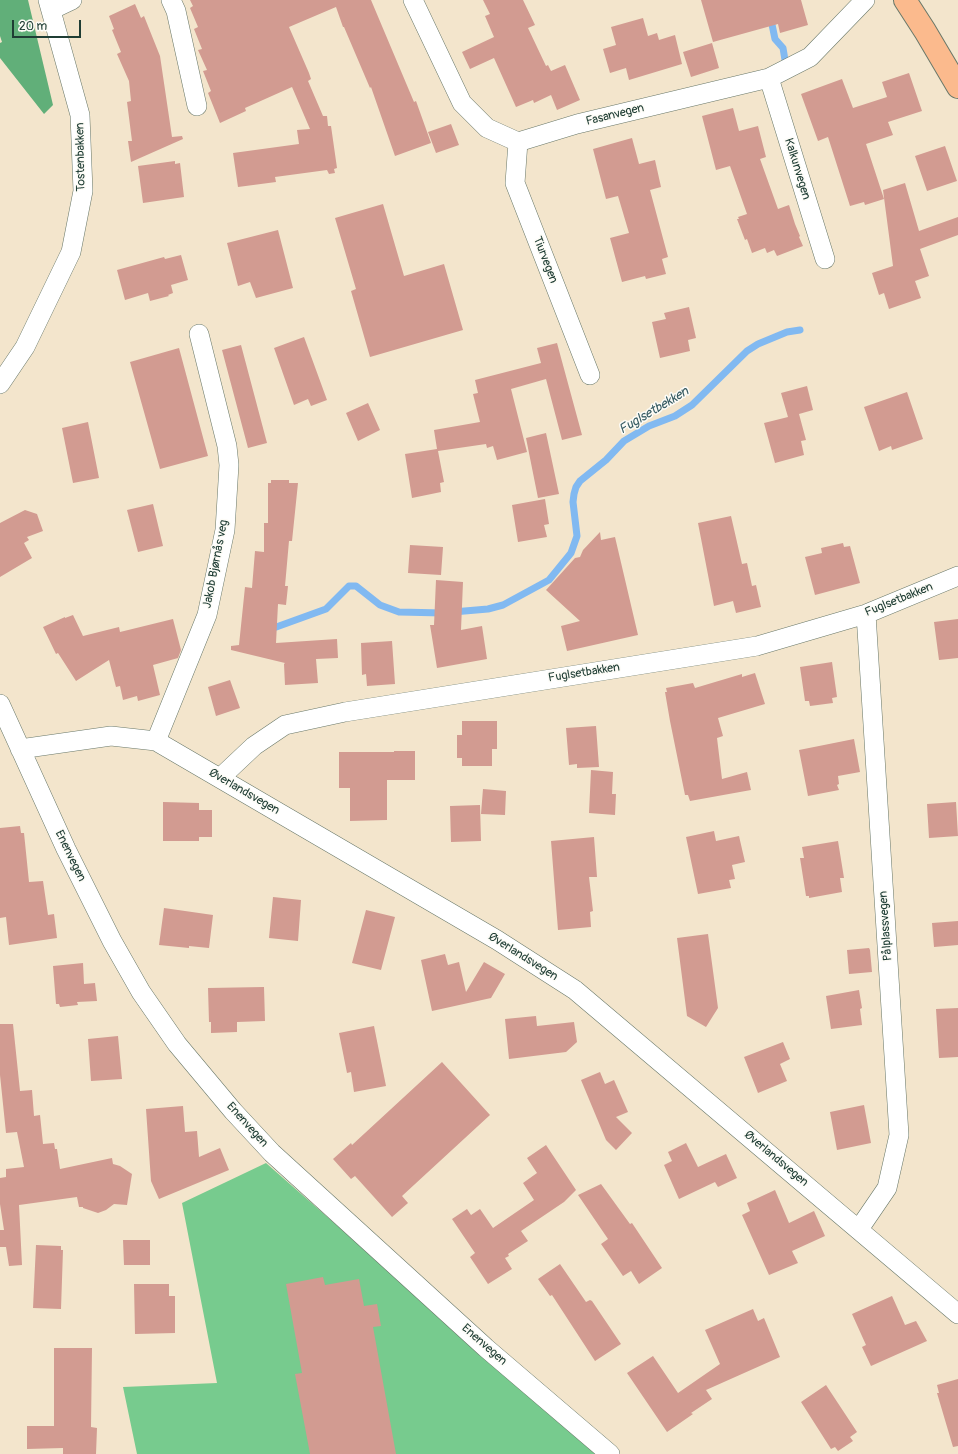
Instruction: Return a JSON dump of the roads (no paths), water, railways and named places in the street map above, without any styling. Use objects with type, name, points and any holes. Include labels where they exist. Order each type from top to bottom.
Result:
[{"type":"main road","points":[[905,0],[925,30],[958,87]]},
{"type":"street","name":"Tostenbakken","points":[[0,384],[25,346],[71,252],[83,191],[80,115],[49,5],[72,0]]},
{"type":"street","points":[[171,0],[176,11],[197,106]]},
{"type":"street","points":[[413,0],[462,103],[487,128],[518,142]]},
{"type":"street","name":"Fasanvegen","points":[[518,142],[577,124],[769,78],[810,57],[865,0]]},
{"type":"street","name":"Kalkunvegen","points":[[769,78],[826,259]]},
{"type":"street","name":"Tiurvegen","points":[[518,142],[515,183],[590,375]]},
{"type":"street","name":"Jakob Bjørnås veg","points":[[156,741],[207,616],[225,530],[229,466],[227,446],[199,334]]},
{"type":"street","name":"Fuglsetbakken","points":[[220,778],[254,746],[285,725],[345,712],[757,646],[866,614],[958,576]]},
{"type":"street","name":"Pålplassvegen","points":[[859,1229],[887,1188],[899,1135],[866,614]]},
{"type":"street","name":"Enenvegen","points":[[0,704],[73,863],[112,941],[141,992],[177,1044],[233,1111],[272,1153],[486,1348],[610,1454]]},
{"type":"street","name":"Øverlandsvegen","points":[[20,749],[111,736],[156,741],[496,940],[575,990],[958,1314]]},
{"type":"waterway","name":"Fuglsetbekken","points":[[767,0],[775,39],[783,48],[785,60]]},
{"type":"waterway","name":"Fuglsetbekken","points":[[453,612],[488,609],[503,605],[549,580],[571,553],[577,536],[573,502],[576,487],[580,481],[606,460],[624,441],[649,426],[675,416],[692,405],[747,351],[758,344],[787,332],[800,330]]},
{"type":"waterway","name":"Fuglsetbekken","points":[[268,630],[326,609],[349,586],[356,586],[380,605],[399,612],[443,613]]}]
